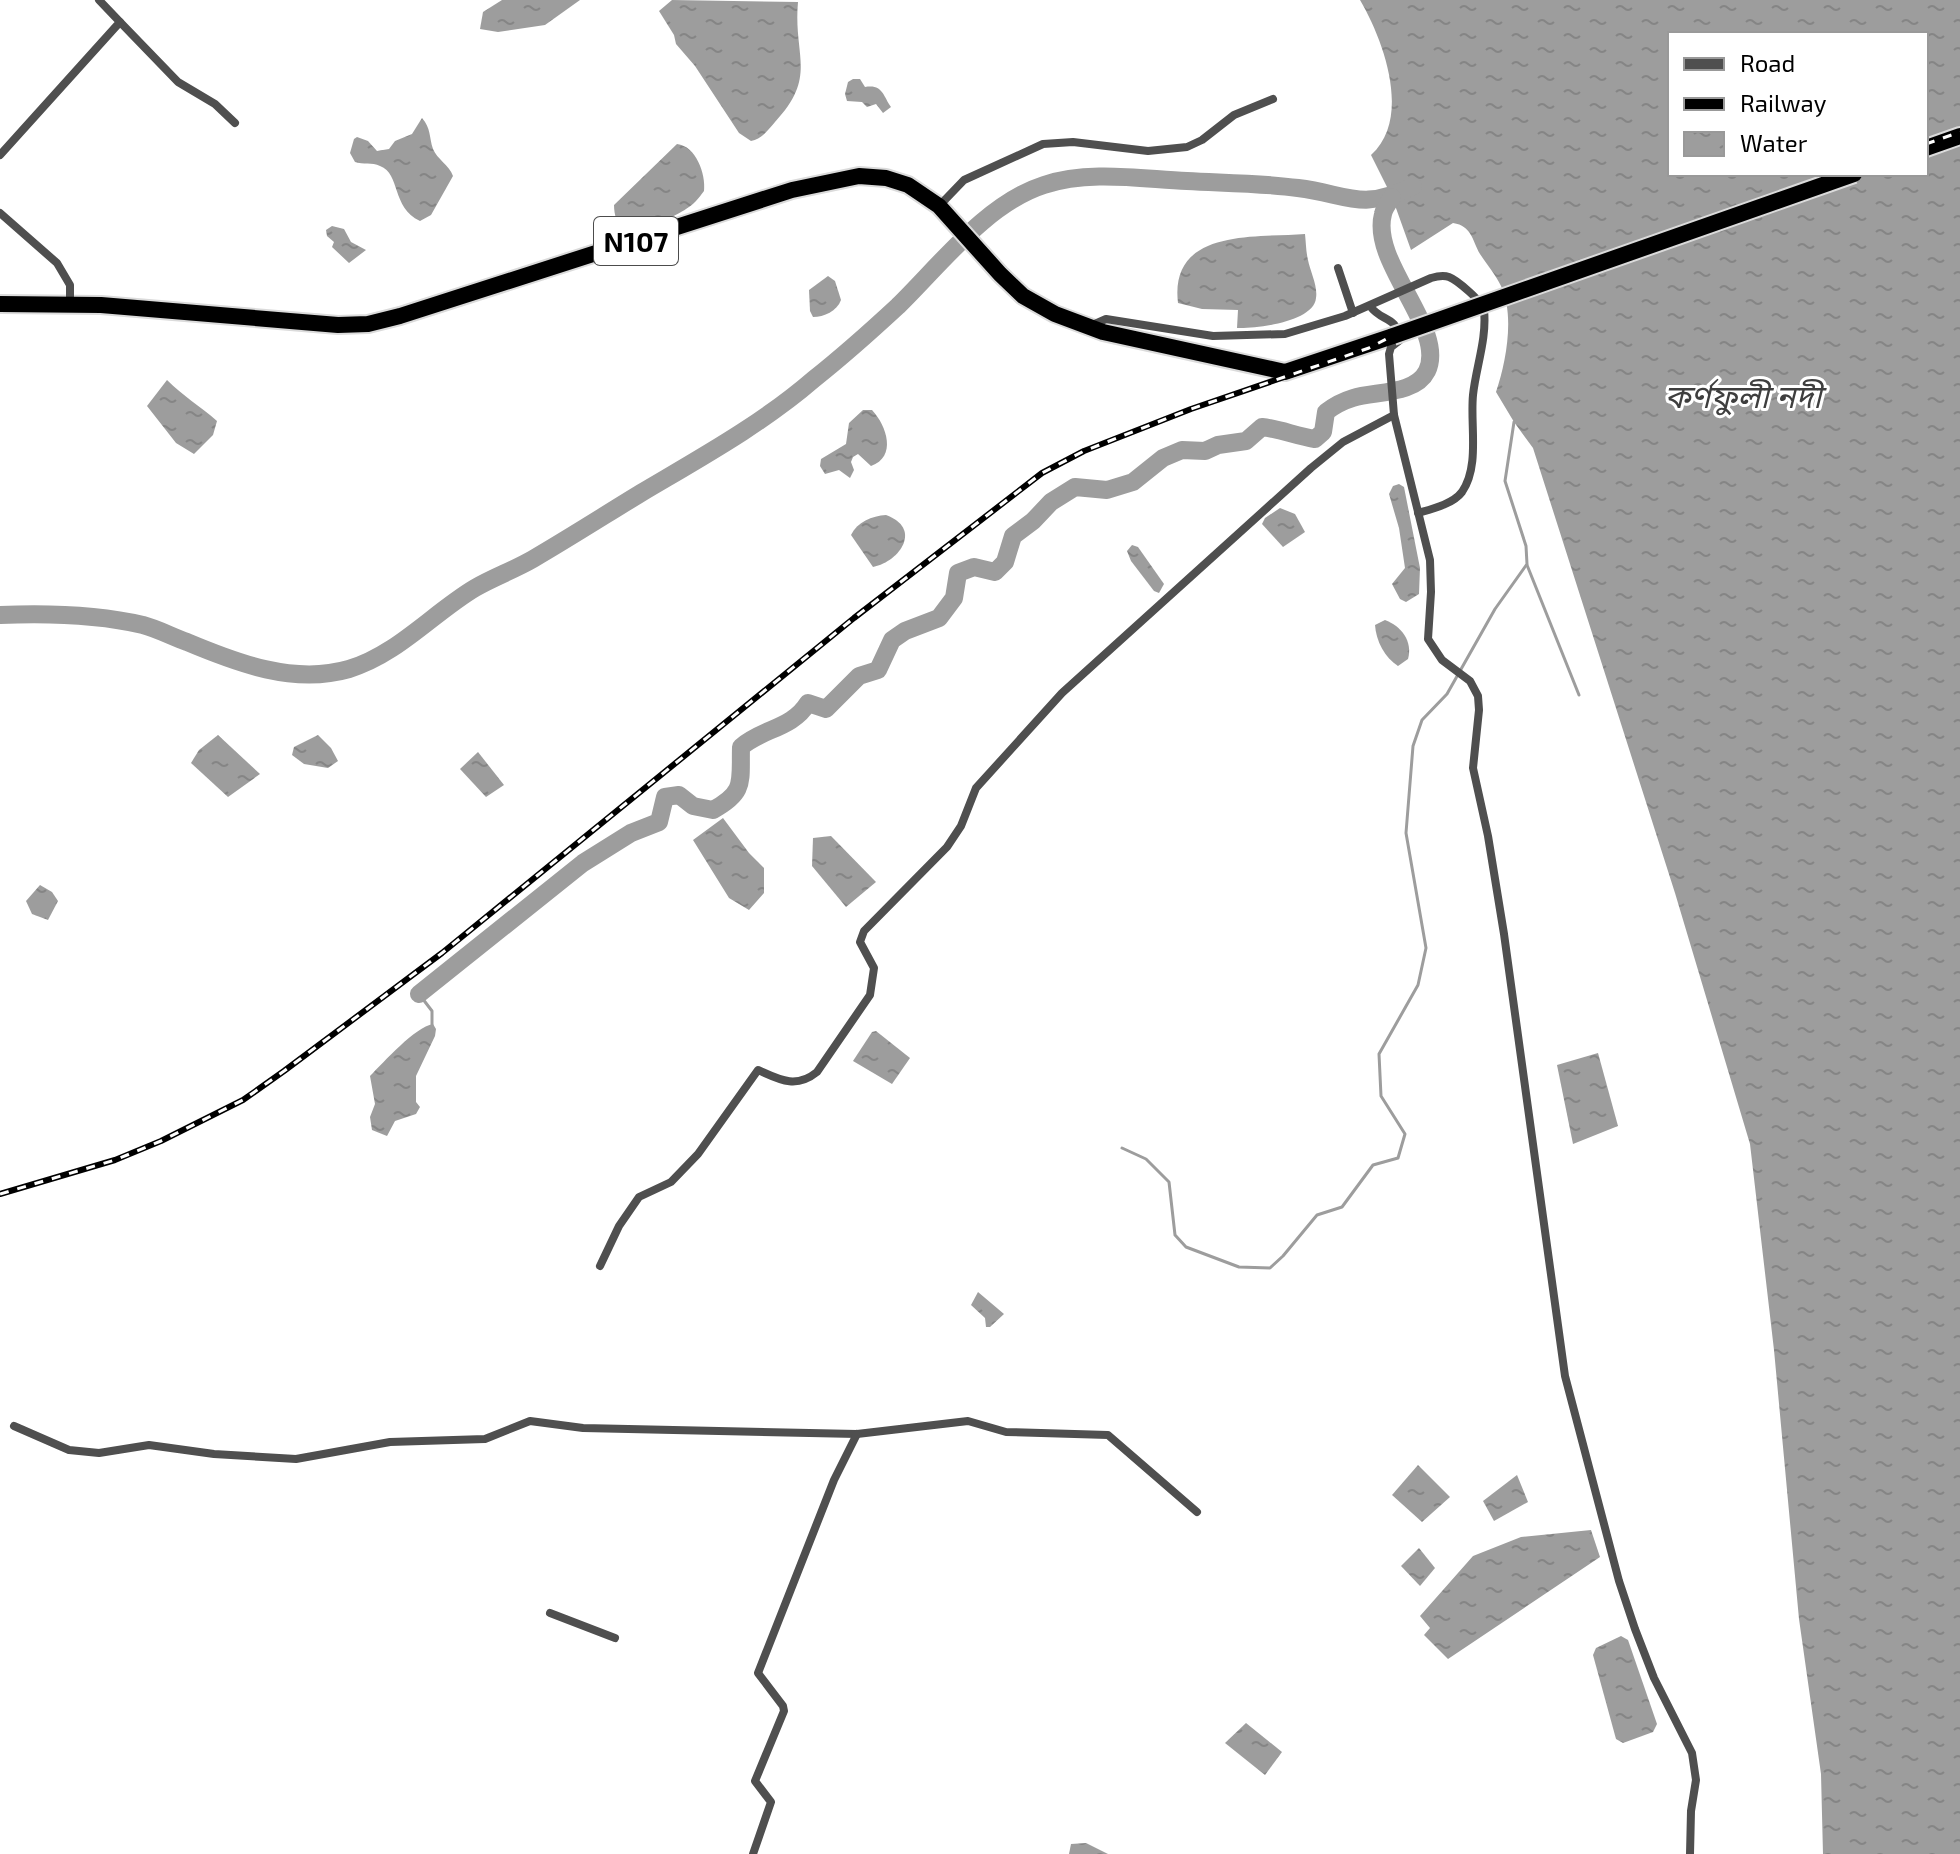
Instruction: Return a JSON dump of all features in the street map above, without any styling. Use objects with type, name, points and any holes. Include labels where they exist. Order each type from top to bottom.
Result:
[{"type":"highway","points":[[1928,147],[1960,136]]},
{"type":"highway","name":"N107","points":[[0,304],[70,304],[355,325],[381,321],[792,190],[837,179],[873,176],[908,185],[944,211],[1013,286],[1033,302],[1087,327],[1285,372],[1848,176]]},
{"type":"street","points":[[99,0],[178,82],[215,104],[235,123]]},
{"type":"street","points":[[0,155],[120,22]]},
{"type":"street","points":[[944,211],[964,180],[1043,144],[1073,142],[1148,151],[1187,147],[1202,140],[1234,115],[1273,99]]},
{"type":"street","points":[[0,213],[57,263],[70,285],[70,304]]},
{"type":"street","points":[[1338,268],[1353,313]]},
{"type":"street","points":[[1087,327],[1106,319],[1190,334],[1257,337],[1295,333],[1353,313],[1439,276],[1453,278],[1480,302],[1484,310],[1482,354],[1472,401],[1471,460],[1465,486],[1456,498],[1418,513]]},
{"type":"street","points":[[1370,306],[1379,316],[1393,321],[1399,331],[1400,340],[1391,347],[1389,354],[1389,375],[1394,415],[1431,573],[1428,639],[1442,660],[1476,688],[1479,710],[1473,768],[1504,934],[1565,1376],[1619,1581],[1635,1629],[1654,1678],[1692,1753],[1696,1780],[1690,1850]]},
{"type":"street","points":[[600,1266],[619,1226],[639,1197],[671,1182],[689,1163],[758,1070],[791,1083],[807,1080],[817,1072],[852,1024],[873,985],[874,968],[860,942],[864,931],[947,847],[961,826],[976,788],[1062,693],[1311,468],[1343,442],[1394,415]]},
{"type":"street","points":[[14,1426],[69,1450],[99,1453],[149,1445],[214,1454],[296,1459],[390,1442],[485,1439],[530,1421],[583,1428],[857,1434],[968,1421],[1006,1432],[1108,1435],[1197,1512]]},
{"type":"street","points":[[753,1854],[771,1802],[755,1781],[784,1711],[758,1673],[834,1480],[857,1434]]},
{"type":"street","points":[[550,1613],[615,1638]]},
{"type":"water","points":[[502,0],[580,0],[545,25],[498,32],[480,29],[483,12]]},
{"type":"water","points":[[672,0],[798,2],[800,78],[788,106],[758,138],[751,141],[739,133],[695,66],[676,44],[659,11]]},
{"type":"water","name":"কর্ণফুলী নদী","points":[[1360,0],[1960,0],[1960,1854],[1823,1854],[1821,1774],[1799,1619],[1774,1350],[1750,1144],[1675,893],[1533,448],[1496,392],[1506,353],[1508,325],[1508,311],[1501,286],[1471,234],[1459,225],[1453,223],[1411,250],[1392,197],[1371,155],[1383,139],[1390,121],[1392,101],[1390,79],[1378,36]]},
{"type":"water","points":[[860,79],[865,87],[879,89],[891,107],[883,113],[876,104],[867,107],[862,102],[847,101],[848,82]]},
{"type":"water","points":[[422,118],[435,153],[453,176],[431,215],[420,221],[404,208],[387,170],[377,165],[355,162],[350,153],[357,137],[368,141],[377,151],[389,149],[395,141],[412,134]]},
{"type":"water","points":[[677,144],[694,155],[703,177],[704,191],[675,216],[638,231],[627,232],[617,220],[614,205]]},
{"type":"water","points":[[332,226],[344,229],[351,242],[366,250],[349,263],[332,247],[334,242],[327,236],[326,230]]},
{"type":"water","points":[[1305,234],[1316,298],[1305,313],[1269,325],[1237,328],[1238,310],[1202,309],[1178,303],[1179,279],[1187,261],[1201,249],[1241,238]]},
{"type":"water","points":[[828,276],[835,281],[841,300],[830,313],[813,317],[809,290]]},
{"type":"water","points":[[167,380],[217,421],[213,435],[194,454],[176,443],[147,406]]},
{"type":"water","points":[[863,410],[872,410],[882,424],[887,441],[884,456],[871,466],[858,454],[853,457],[854,470],[850,478],[839,470],[825,474],[820,466],[821,459],[846,444],[849,423]]},
{"type":"water","points":[[1399,484],[1404,487],[1420,568],[1419,594],[1406,602],[1400,599],[1392,584],[1405,568],[1399,528],[1389,494],[1393,486]]},
{"type":"water","points":[[1280,508],[1295,514],[1305,532],[1283,547],[1262,524],[1265,518]]},
{"type":"water","points":[[886,515],[903,528],[904,544],[892,558],[873,567],[851,535],[866,520]]},
{"type":"water","points":[[1132,545],[1138,547],[1164,584],[1159,593],[1154,591],[1131,561],[1127,551]]},
{"type":"water","points":[[1385,620],[1401,630],[1409,646],[1408,659],[1398,666],[1385,654],[1377,637],[1375,625]]},
{"type":"water","points":[[218,735],[260,774],[228,797],[191,763],[199,750]]},
{"type":"water","points":[[318,735],[338,761],[328,768],[304,764],[292,755],[294,747]]},
{"type":"water","points":[[478,752],[504,785],[486,797],[460,769]]},
{"type":"water","points":[[723,818],[764,868],[764,893],[749,910],[729,898],[693,840]]},
{"type":"water","points":[[831,836],[876,882],[846,907],[812,866],[813,838]]},
{"type":"water","points":[[40,885],[52,892],[58,901],[48,920],[32,914],[26,901]]},
{"type":"water","points":[[433,1024],[435,1036],[416,1076],[416,1102],[420,1107],[416,1114],[395,1121],[387,1136],[372,1130],[370,1117],[375,1104],[370,1076],[409,1038]]},
{"type":"water","points":[[876,1031],[910,1058],[892,1084],[853,1061],[872,1032]]},
{"type":"water","points":[[1598,1053],[1618,1126],[1573,1144],[1557,1065]]},
{"type":"water","points":[[978,1292],[1004,1314],[990,1327],[986,1327],[985,1318],[971,1305]]},
{"type":"water","points":[[1418,1465],[1450,1497],[1422,1522],[1392,1495]]},
{"type":"water","points":[[1517,1475],[1528,1502],[1494,1521],[1483,1501]]},
{"type":"water","points":[[1591,1530],[1600,1557],[1448,1659],[1424,1635],[1430,1628],[1420,1616],[1473,1556],[1521,1537]]},
{"type":"water","points":[[1419,1548],[1435,1568],[1420,1586],[1401,1566]]},
{"type":"water","points":[[1621,1636],[1628,1640],[1657,1724],[1653,1732],[1623,1743],[1616,1739],[1593,1655],[1596,1648]]},
{"type":"water","points":[[1246,1723],[1282,1752],[1265,1775],[1225,1743]]},
{"type":"water","points":[[1086,1843],[1108,1854],[1069,1854],[1071,1844]]},
{"type":"waterway","points":[[0,615],[72,615],[125,621],[246,664],[287,673],[328,673],[349,669],[383,654],[475,588],[526,563],[773,411],[878,325],[984,220],[1023,194],[1061,180],[1097,177],[1270,185],[1367,200],[1395,194],[1413,186]]},
{"type":"waterway","points":[[419,994],[583,863],[631,833],[659,822],[665,797],[679,795],[693,806],[713,810],[724,804],[739,785],[741,747],[794,718],[808,703],[826,709],[859,676],[878,670],[892,640],[905,631],[939,618],[954,598],[958,573],[974,567],[995,572],[1005,562],[1013,536],[1051,502],[1075,487],[1107,490],[1133,482],[1163,458],[1182,450],[1205,451],[1218,445],[1246,441],[1262,427],[1315,439],[1323,432],[1326,412],[1336,405],[1353,398],[1404,388],[1421,379],[1427,371],[1430,354],[1427,336],[1396,274],[1382,233],[1384,212],[1392,197]]},
{"type":"waterway","points":[[1122,1148],[1146,1159],[1169,1182],[1175,1235],[1186,1247],[1239,1267],[1270,1268],[1317,1215],[1342,1207],[1373,1165],[1398,1158],[1405,1134],[1381,1096],[1379,1054],[1418,985],[1426,948],[1406,833],[1413,746],[1422,720],[1447,694],[1495,609],[1527,564],[1526,546],[1505,481],[1514,422],[1517,421]]},
{"type":"waterway","points":[[1527,565],[1579,695]]},
{"type":"waterway","points":[[419,994],[432,1011],[432,1028]]},
{"type":"railway","points":[[1928,143],[1960,132]]},
{"type":"railway","points":[[0,1194],[115,1160],[243,1100],[442,953],[854,618],[1042,473],[1084,451],[1191,409],[1369,348],[1394,335],[1843,176]]}]
